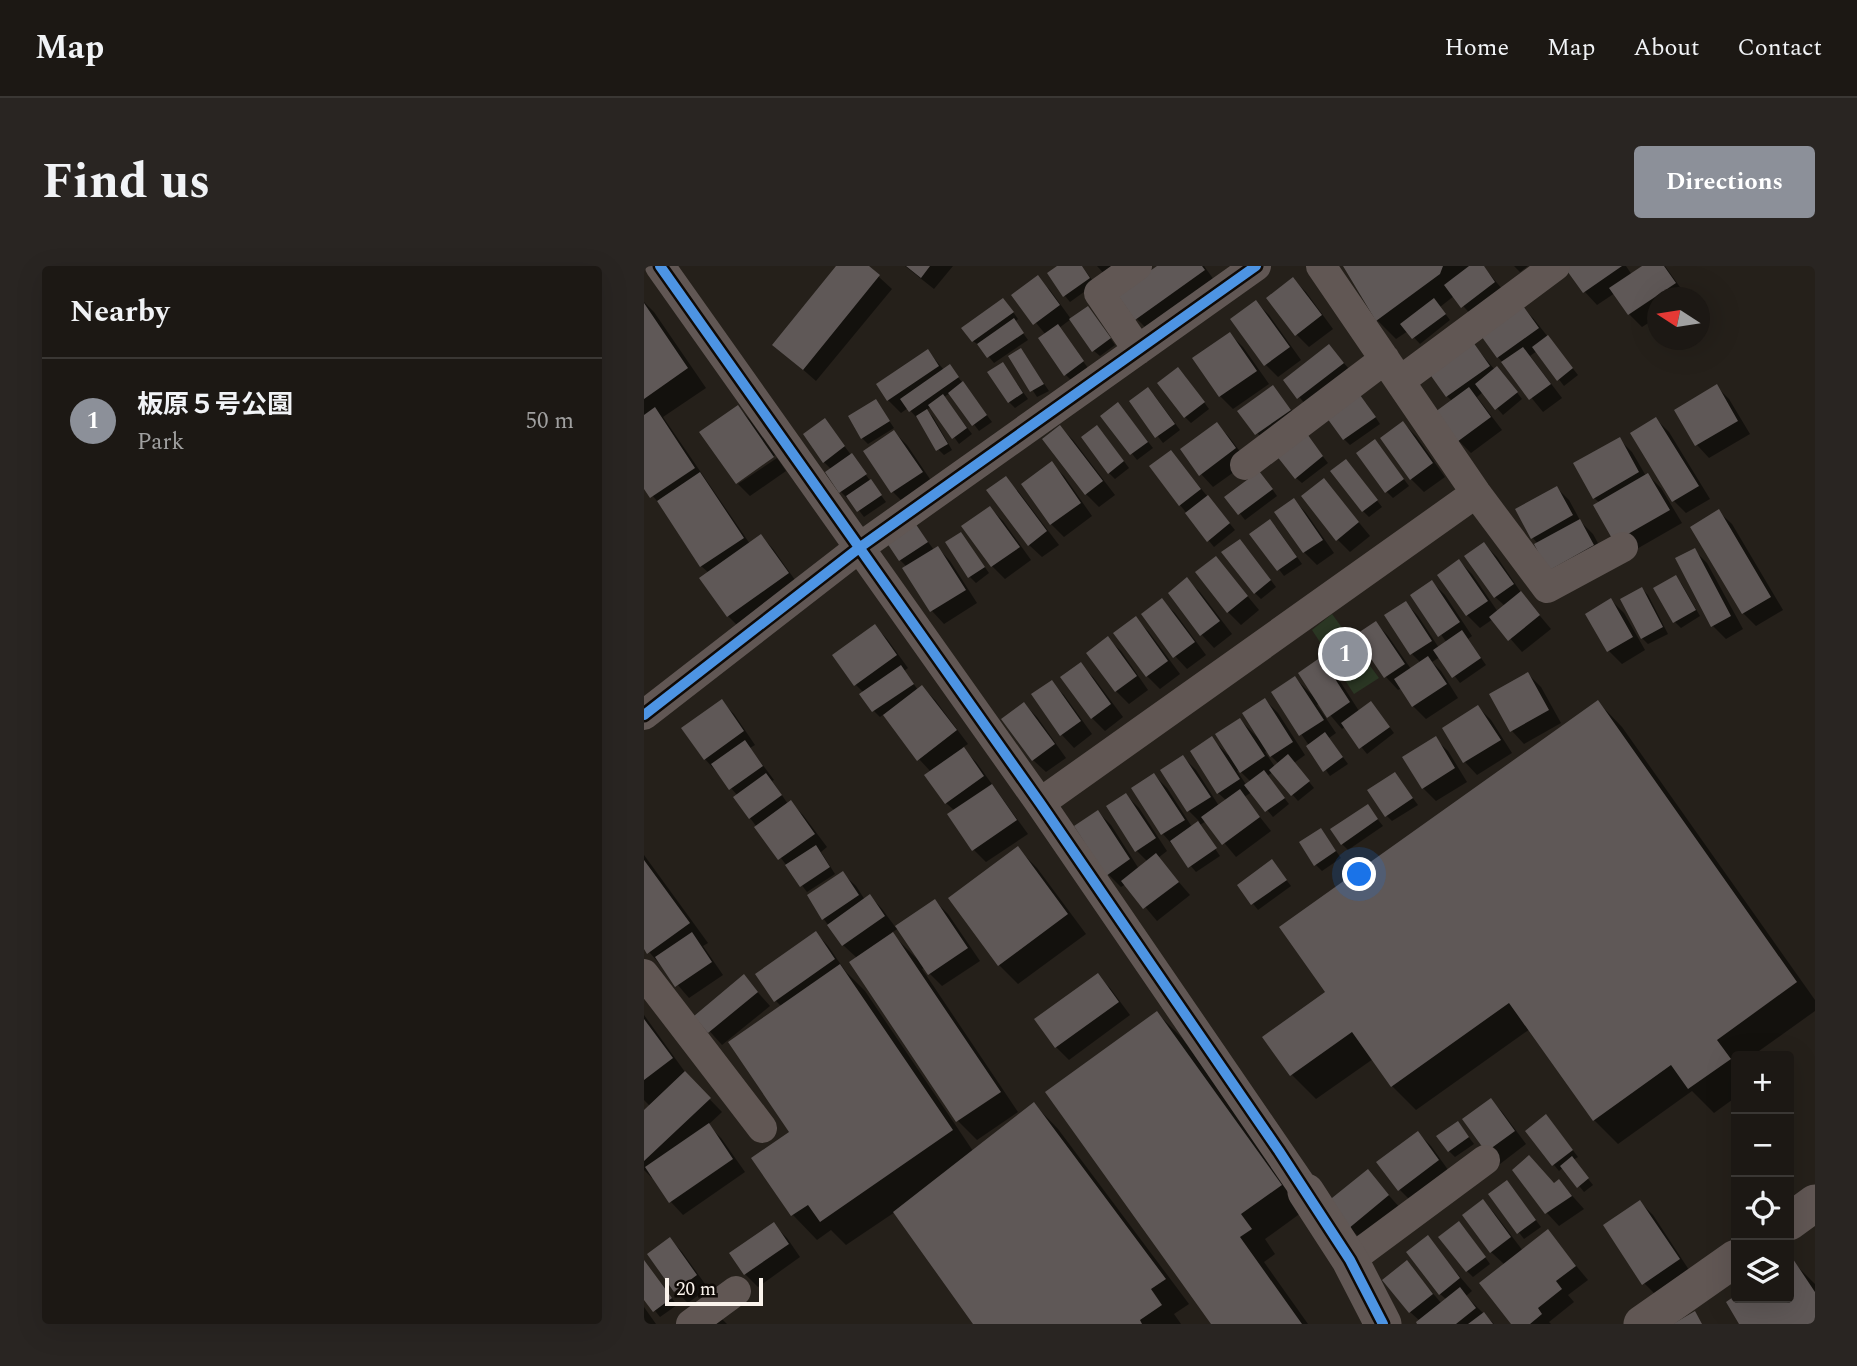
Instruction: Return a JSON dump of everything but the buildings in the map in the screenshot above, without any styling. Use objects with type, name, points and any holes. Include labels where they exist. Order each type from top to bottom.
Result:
[{"type":"street","points":[[660,266],[1040,803],[1306,1192],[1350,1260],[1383,1324]]},
{"type":"street","points":[[1137,266],[1099,293],[1138,350]]},
{"type":"street","points":[[1321,266],[1476,493],[1547,588],[1623,547]]},
{"type":"street","points":[[1245,465],[1555,266]]},
{"type":"street","points":[[644,715],[859,548],[1249,268]]},
{"type":"street","points":[[1040,803],[1476,493]]},
{"type":"street","points":[[644,974],[762,1128]]},
{"type":"street","points":[[1350,1260],[1485,1160]]},
{"type":"street","points":[[1794,1218],[1815,1203]]},
{"type":"street","points":[[1642,1324],[1731,1262]]},
{"type":"street","points":[[691,1324],[736,1291]]},
{"type":"green space","points":[[1332,614],[1379,678],[1354,694],[1312,630]]},
{"type":"cycle path","points":[[660,266],[1040,803],[1279,1151],[1350,1260],[1383,1324]]},
{"type":"cycle path","points":[[644,715],[859,548],[1256,266]]},
{"type":"place","name":"板原５号公園","points":[[1345,654]]}]
